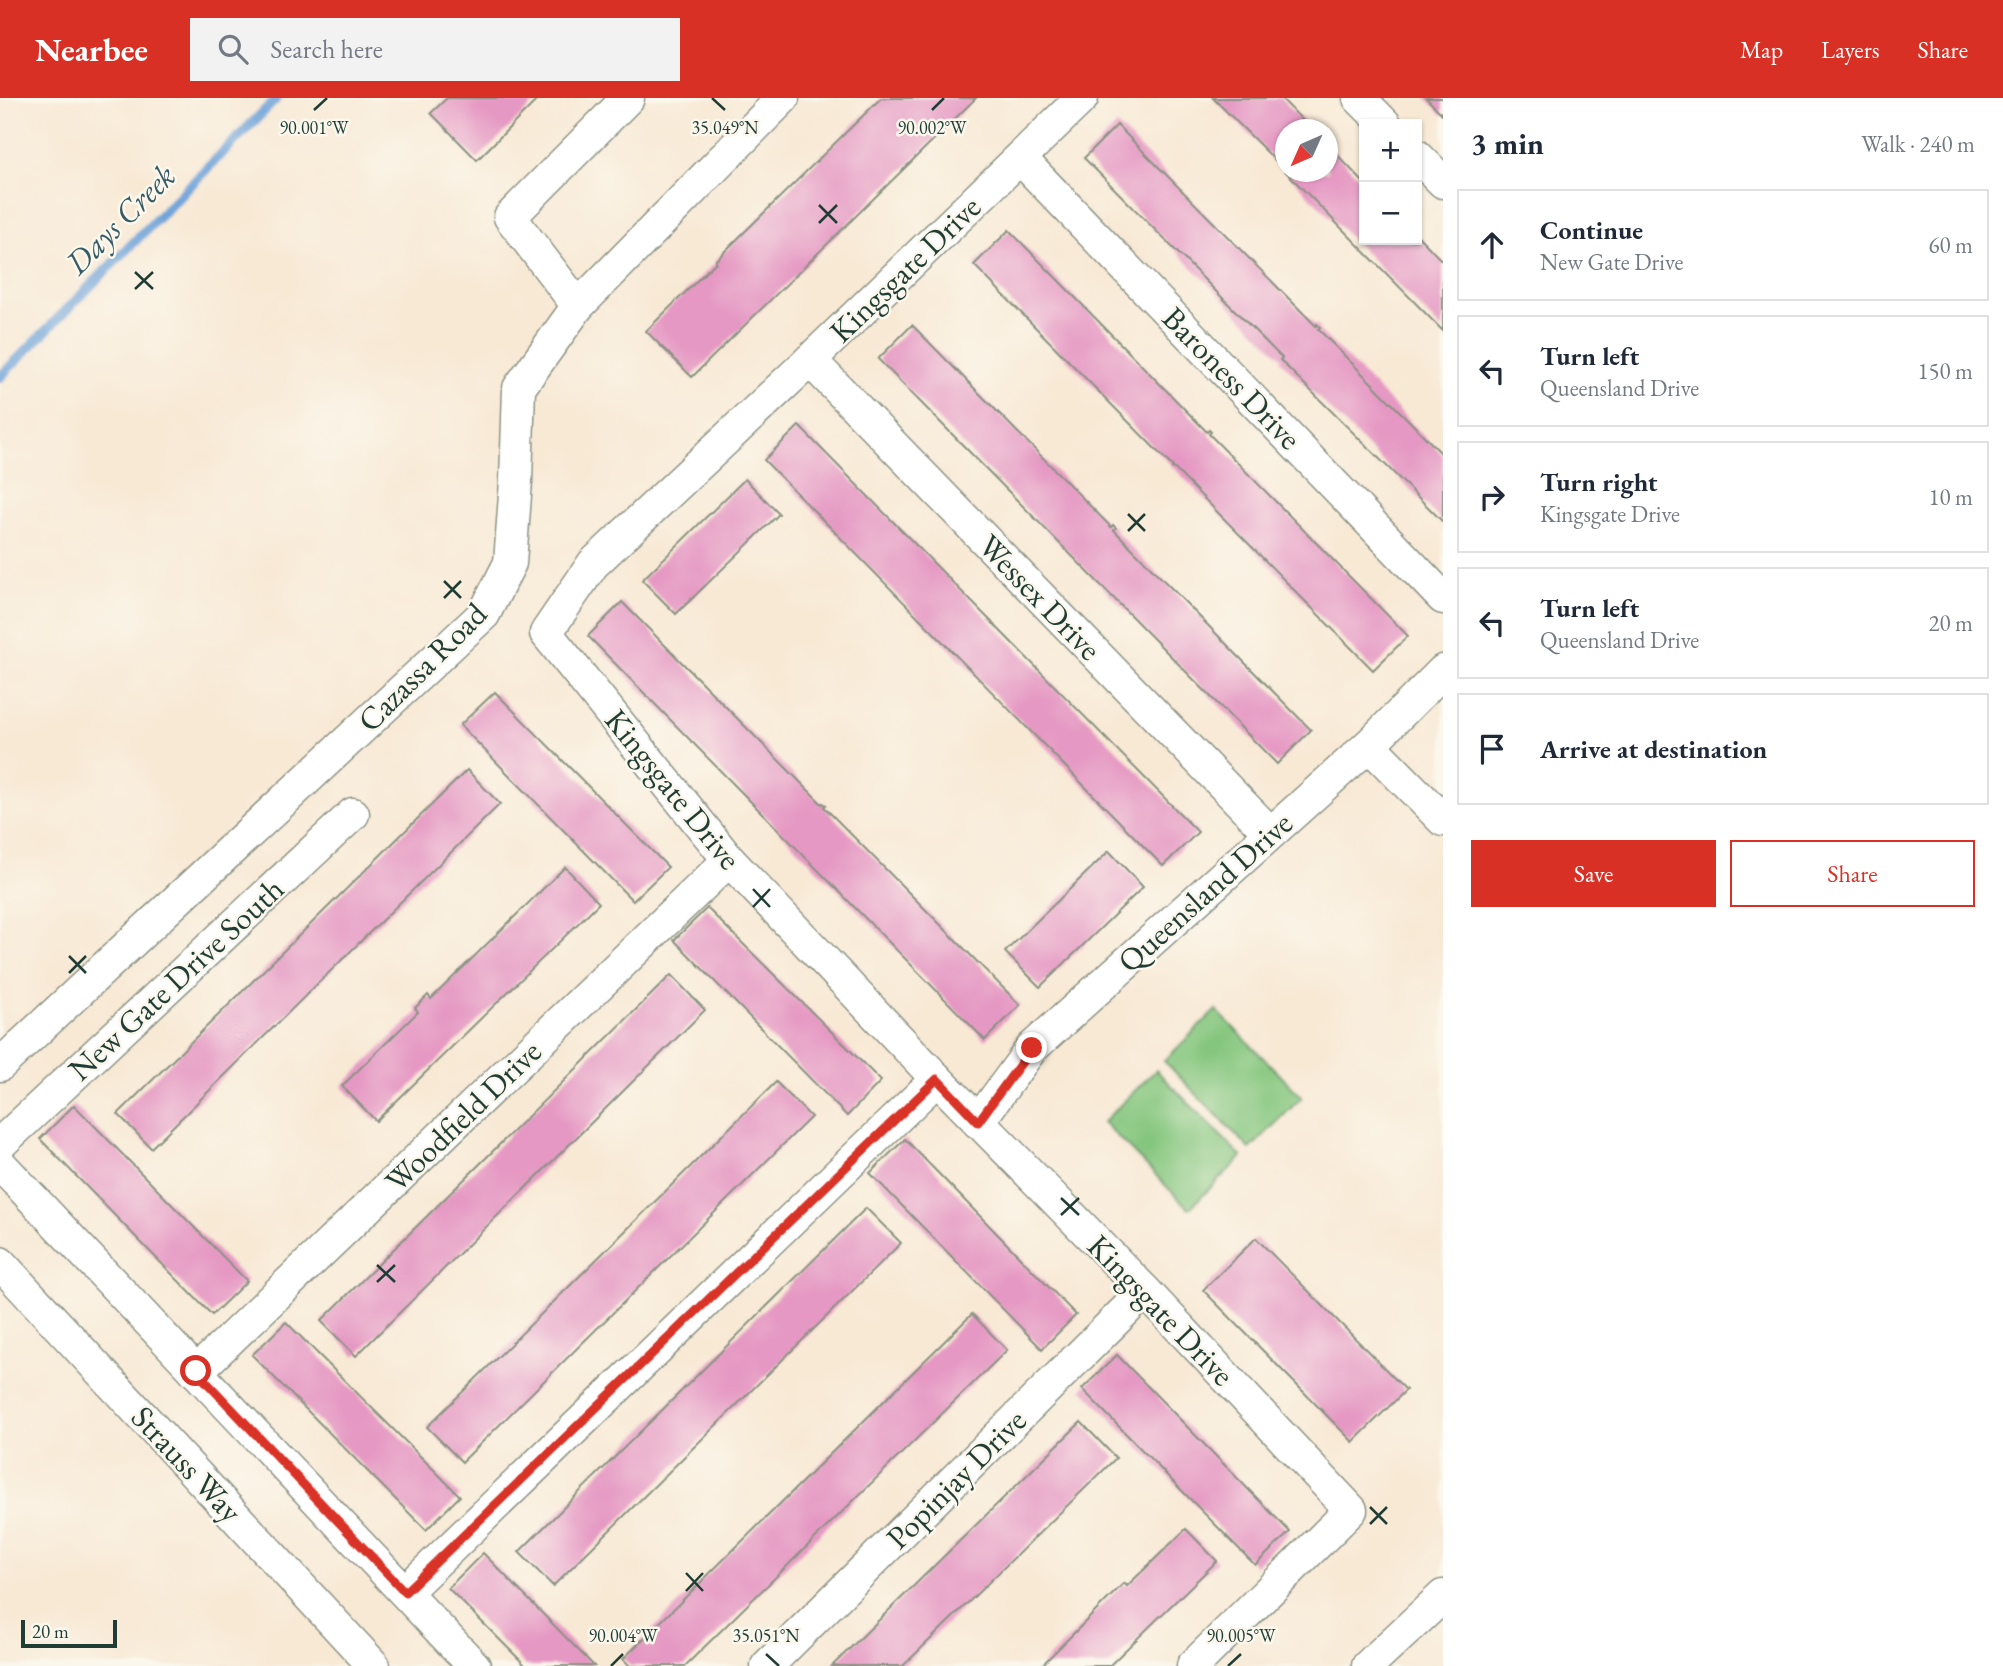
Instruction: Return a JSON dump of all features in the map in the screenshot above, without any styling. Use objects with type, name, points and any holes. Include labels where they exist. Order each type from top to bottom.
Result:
[{"type":"street","points":[[578,306],[510,217],[628,98]]},
{"type":"street","name":"Cazassa Road","points":[[0,1065],[484,614],[510,563],[519,388],[578,306],[783,98]]},
{"type":"street","name":"Kingsgate Drive","points":[[1082,98],[593,564],[546,633],[729,860],[978,1122],[1145,1291],[1351,1510],[1193,1666]]},
{"type":"street","points":[[1359,98],[1380,119]]},
{"type":"street","name":"Baroness Drive","points":[[1020,158],[1443,598]]},
{"type":"street","points":[[1422,161],[1443,183]]},
{"type":"street","name":"Wessex Drive","points":[[810,360],[1270,834]]},
{"type":"street","name":"Queensland Drive","points":[[978,1122],[1032,1048],[1369,745],[1443,671]]},
{"type":"street","points":[[1369,745],[1443,820]]},
{"type":"street","name":"New Gate Drive South","points":[[0,1144],[352,814]]},
{"type":"street","name":"Woodfield Drive","points":[[196,1371],[729,860]]},
{"type":"street","points":[[405,1592],[937,1079]]},
{"type":"street","points":[[0,1164],[474,1666]]},
{"type":"street","name":"Strauss Way","points":[[0,1262],[374,1666]]},
{"type":"street","name":"Popinjay Drive","points":[[767,1666],[1145,1291]]},
{"type":"street","points":[[1368,1666],[1439,1609]]},
{"type":"green space","points":[[1216,1010],[1302,1097],[1250,1149],[1164,1061]]},
{"type":"green space","points":[[1156,1070],[1242,1157],[1189,1209],[1103,1122]]},
{"type":"building","points":[[447,98],[539,98],[477,160],[431,113]]},
{"type":"building","points":[[881,98],[976,98],[692,377],[646,331]]},
{"type":"building","points":[[1213,98],[1281,98],[1301,119],[1275,119],[1275,160]]},
{"type":"building","points":[[1426,98],[1443,98],[1443,115]]},
{"type":"building","points":[[1117,125],[1316,326],[1317,324],[1320,327],[1318,329],[1443,455],[1443,522],[1280,360],[1282,358],[1084,158]]},
{"type":"building","points":[[1338,156],[1359,178],[1359,245],[1422,245],[1422,240],[1443,262],[1443,331],[1296,182],[1338,182]]},
{"type":"building","points":[[1009,230],[1207,432],[1211,432],[1209,434],[1408,636],[1373,670],[974,265]]},
{"type":"building","points":[[912,325],[1111,527],[1113,525],[1116,528],[1114,530],[1311,730],[1277,764],[878,359]]},
{"type":"building","points":[[799,426],[1198,832],[1163,866],[764,460]]},
{"type":"building","points":[[745,479],[779,514],[676,614],[642,580]]},
{"type":"building","points":[[622,602],[822,804],[826,805],[824,807],[1020,1005],[985,1040],[588,636]]},
{"type":"building","points":[[495,692],[668,867],[633,901],[460,725]]},
{"type":"building","points":[[467,770],[500,804],[151,1148],[118,1114]]},
{"type":"building","points":[[1109,851],[1143,887],[1040,987],[1005,952]]},
{"type":"building","points":[[565,867],[599,903],[376,1121],[342,1086],[418,1012],[415,1008],[428,995],[431,999]]},
{"type":"building","points":[[707,908],[881,1081],[847,1116],[674,940]]},
{"type":"building","points":[[671,975],[705,1010],[356,1356],[321,1321]]},
{"type":"building","points":[[776,1082],[811,1117],[462,1462],[427,1427]]},
{"type":"building","points":[[74,1105],[247,1281],[212,1315],[40,1139]]},
{"type":"building","points":[[905,1139],[1076,1315],[1042,1349],[870,1173]]},
{"type":"building","points":[[866,1208],[901,1243],[553,1586],[519,1552]]},
{"type":"building","points":[[1256,1238],[1406,1390],[1353,1442],[1203,1290]]},
{"type":"building","points":[[972,1314],[1007,1350],[685,1666],[630,1666],[623,1659]]},
{"type":"building","points":[[286,1322],[460,1496],[426,1530],[252,1355]]},
{"type":"building","points":[[1117,1355],[1290,1532],[1255,1565],[1082,1389]]},
{"type":"building","points":[[1081,1422],[1116,1458],[903,1666],[832,1666]]},
{"type":"building","points":[[1186,1529],[1217,1561],[1109,1666],[1041,1666],[1124,1583],[1127,1586]]},
{"type":"building","points":[[483,1553],[594,1666],[526,1666],[448,1588]]},
{"type":"waterway","name":"Days Creek","points":[[0,377],[277,98]]},
{"type":"route","points":[[196,1371],[405,1592],[937,1079],[978,1122],[1032,1048]]}]
